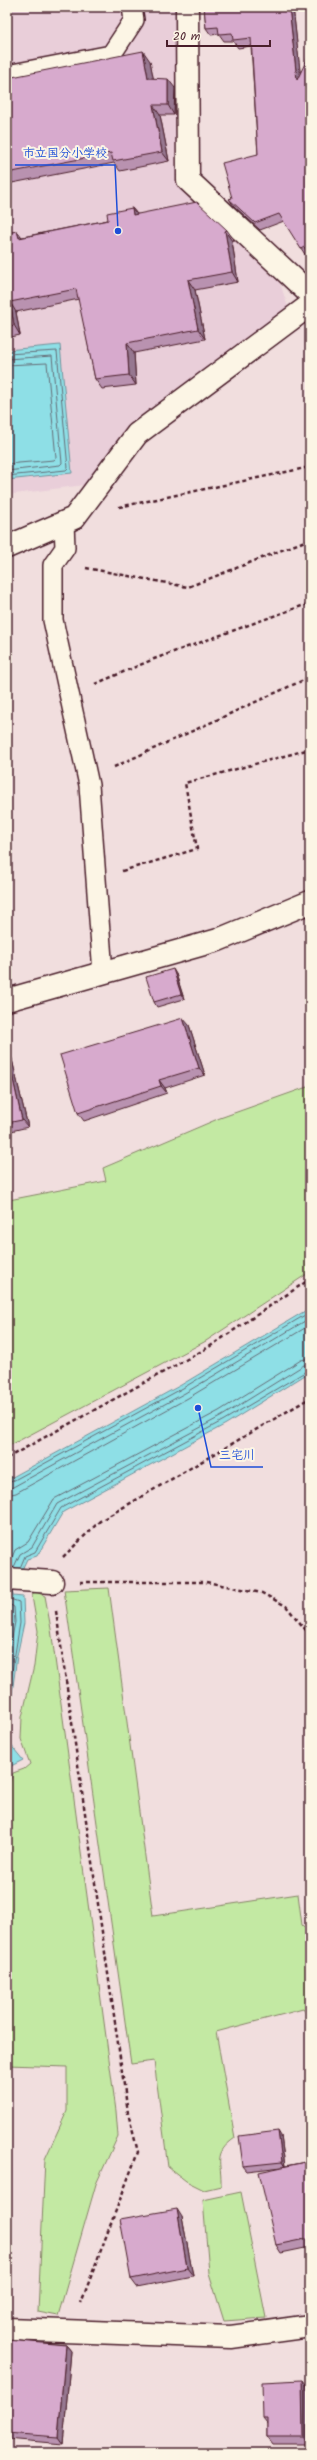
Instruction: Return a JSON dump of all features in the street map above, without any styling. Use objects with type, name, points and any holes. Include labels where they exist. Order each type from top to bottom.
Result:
[{"type":"street","points":[[187,7],[188,180],[310,294]]},
{"type":"street","points":[[7,547],[69,520],[137,434],[310,304]]},
{"type":"street","points":[[7,1000],[218,940],[310,902]]},
{"type":"street","points":[[7,1579],[43,1580]]},
{"type":"street","points":[[7,2329],[231,2337],[310,2326]]},
{"type":"lane","points":[[7,75],[111,55],[134,20],[132,7]]},
{"type":"lane","points":[[69,520],[65,548],[52,566],[53,620],[71,695],[88,778],[103,973]]},
{"type":"path","points":[[69,520],[155,498],[310,466]]},
{"type":"path","points":[[65,548],[85,568],[188,587],[310,539]]},
{"type":"path","points":[[71,695],[154,659],[310,603]]},
{"type":"path","points":[[88,778],[310,677]]},
{"type":"path","points":[[96,879],[197,849],[185,783],[310,749]]},
{"type":"path","points":[[7,1458],[209,1347],[310,1279]]},
{"type":"path","points":[[70,2331],[138,2152],[128,2113],[43,1580],[53,1567],[100,1521],[310,1398]]},
{"type":"path","points":[[43,1580],[206,1582],[262,1592],[286,1606],[310,1635]]},
{"type":"shaded area","points":[[7,7],[178,7],[177,180],[280,283],[288,307],[142,416],[84,485],[7,495]]},
{"type":"green space","points":[[310,1086],[310,1272],[206,1341],[7,1447],[7,1218],[11,1217],[9,1200],[106,1181],[103,1168],[220,1118]]},
{"type":"green space","points":[[109,1588],[153,1916],[298,1894],[302,1925],[310,1932],[310,2018],[303,2009],[216,2032],[235,2138],[223,2149],[221,2154],[221,2186],[204,2190],[186,2181],[168,2167],[154,2061],[131,2064],[64,1590]]},
{"type":"green space","points":[[34,1591],[45,1596],[51,1629],[116,2111],[118,2136],[96,2184],[58,2316],[38,2312],[45,2159],[67,2111],[67,2067],[7,2065],[8,1787],[13,1773],[24,1769],[30,1764],[21,1739],[22,1717],[34,1666],[38,1631],[32,1596]]},
{"type":"green space","points":[[241,2192],[266,2318],[224,2321],[209,2273],[203,2200]]},
{"type":"water","points":[[60,345],[72,473],[7,480],[7,350]]},
{"type":"water","points":[[310,1308],[310,1372],[226,1424],[63,1512],[37,1556],[27,1559],[12,1591],[13,1596],[23,1597],[24,1623],[17,1656],[7,1731],[7,1480],[181,1385]]},
{"type":"water","points":[[7,1731],[10,1744],[23,1760],[7,1768]]},
{"type":"building","points":[[204,7],[289,7],[297,80],[310,53],[310,255],[304,247],[301,249],[279,214],[255,223],[229,199],[232,198],[222,163],[258,154],[251,38],[233,40],[232,33],[219,34],[218,27],[206,28]]},
{"type":"building","points":[[143,51],[148,78],[168,79],[168,105],[153,105],[162,152],[113,161],[111,153],[7,173],[7,78]]},
{"type":"building","points":[[197,202],[227,230],[225,231],[232,272],[188,280],[198,329],[127,343],[129,375],[95,379],[76,289],[10,302],[14,325],[7,327],[7,233],[17,231],[19,238],[108,220],[107,213],[132,208],[133,215]]},
{"type":"building","points":[[173,969],[181,994],[154,1002],[146,977]]},
{"type":"building","points":[[183,1018],[199,1068],[159,1080],[161,1086],[78,1113],[60,1055]]},
{"type":"building","points":[[7,1052],[22,1120],[7,1123]]},
{"type":"building","points":[[278,2131],[282,2162],[243,2166],[239,2136]]},
{"type":"building","points":[[310,2161],[310,2238],[276,2245],[259,2172]]},
{"type":"building","points":[[177,2209],[187,2268],[131,2279],[120,2219]]},
{"type":"building","points":[[7,2340],[66,2345],[58,2437],[7,2433]]},
{"type":"building","points":[[302,2380],[303,2436],[267,2436],[267,2419],[263,2419],[262,2382]]},
{"type":"place","name":"市立国分小学校","points":[[118,231]]},
{"type":"place","name":"三宅川","points":[[198,1408]]}]
